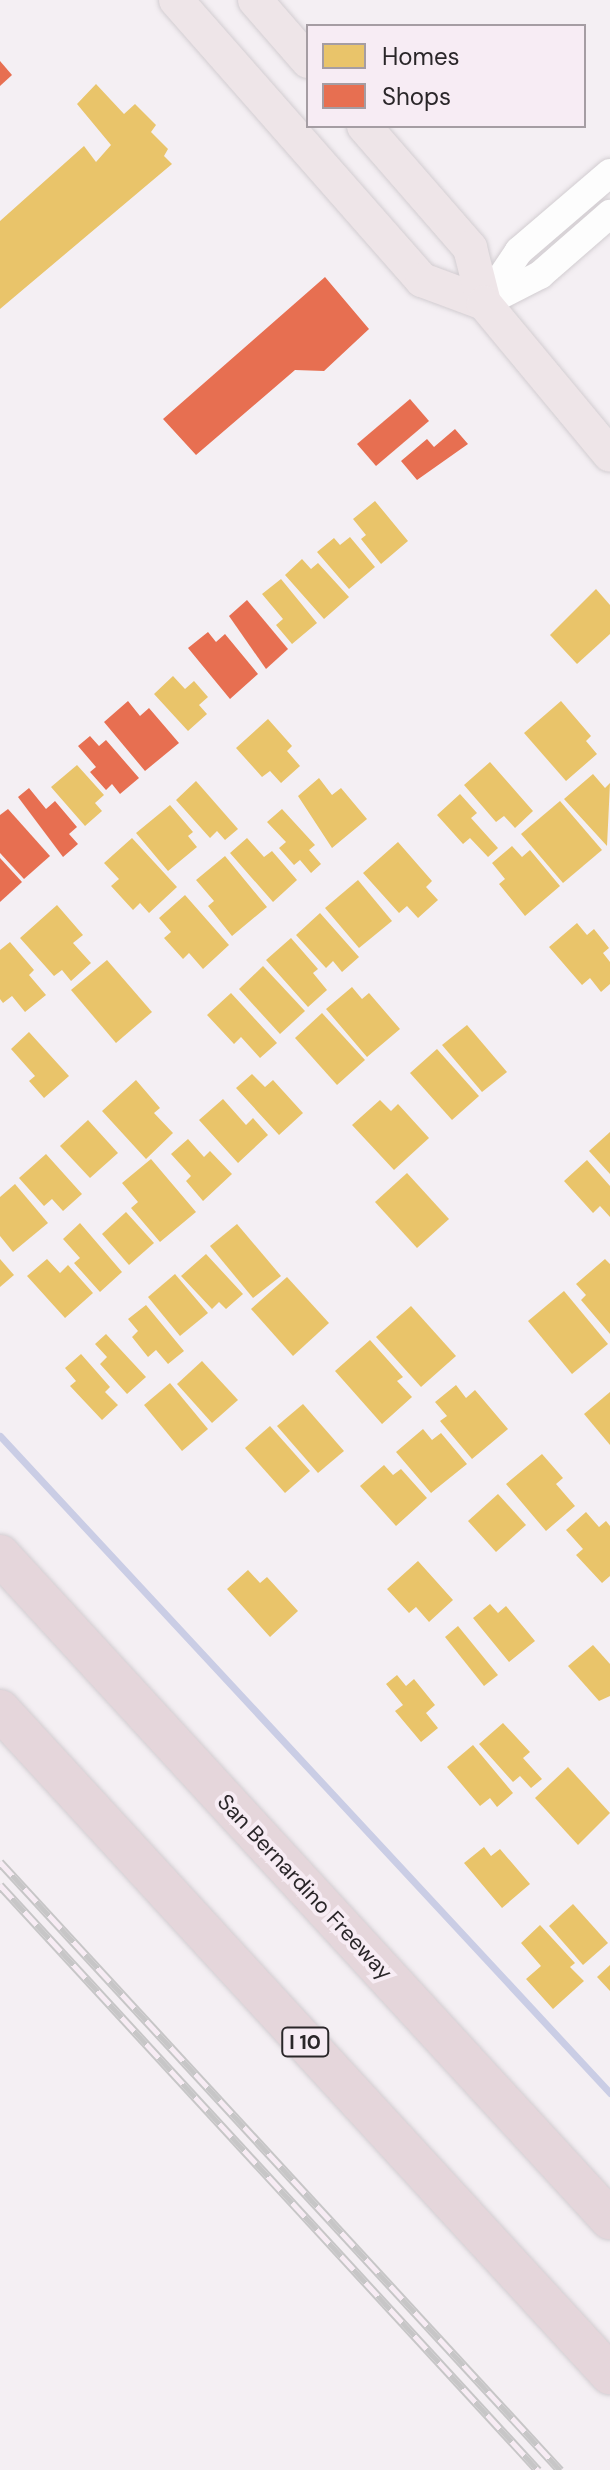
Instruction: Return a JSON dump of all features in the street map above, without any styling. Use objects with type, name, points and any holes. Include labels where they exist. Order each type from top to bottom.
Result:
[{"type":"highway","name":"San Bernardino Freeway","points":[[0,1555],[610,2219]]},
{"type":"highway","name":"I 10","points":[[0,1710],[610,2374]]},
{"type":"main road","points":[[176,0],[422,280],[484,303]]},
{"type":"main road","points":[[255,0],[306,59]]},
{"type":"main road","points":[[366,128],[470,248],[484,303],[610,455]]},
{"type":"street","points":[[484,303],[519,251],[610,173]]},
{"type":"street","points":[[484,303],[540,275],[610,214]]},
{"type":"building: Homes","points":[[96,84],[124,114],[135,104],[156,125],[151,132],[168,149],[164,156],[172,164],[0,309],[0,221],[84,146],[96,162],[111,145],[77,104]]},
{"type":"building: Homes","points":[[375,501],[408,541],[381,564],[361,539],[366,535],[353,519]]},
{"type":"building: Homes","points":[[350,537],[375,567],[349,589],[317,552],[334,538],[340,545]]},
{"type":"building: Homes","points":[[302,559],[311,569],[318,563],[349,597],[324,619],[285,575]]},
{"type":"building: Homes","points":[[281,579],[317,623],[292,644],[276,625],[283,619],[262,594]]},
{"type":"building: Homes","points":[[596,589],[610,605],[610,634],[577,664],[550,635]]},
{"type":"building: Homes","points":[[173,676],[185,689],[194,681],[208,697],[199,705],[207,714],[188,731],[154,694]]},
{"type":"building: Homes","points":[[561,701],[591,736],[586,741],[597,754],[566,781],[524,733]]},
{"type":"building: Homes","points":[[268,719],[292,746],[287,751],[300,766],[281,783],[270,771],[262,777],[236,748]]},
{"type":"building: Homes","points":[[490,762],[533,811],[515,828],[504,816],[496,822],[464,785]]},
{"type":"building: Homes","points":[[77,765],[104,795],[95,803],[102,811],[85,826],[51,787]]},
{"type":"building: Homes","points":[[593,774],[605,788],[610,783],[607,846],[564,799]]},
{"type":"building: Homes","points":[[319,778],[332,795],[341,788],[367,819],[332,848],[298,796]]},
{"type":"building: Homes","points":[[196,781],[238,829],[225,840],[217,831],[210,838],[176,800]]},
{"type":"building: Homes","points":[[460,794],[477,813],[471,818],[498,848],[488,857],[470,838],[463,844],[437,815]]},
{"type":"building: Homes","points":[[560,801],[602,850],[563,883],[521,834]]},
{"type":"building: Homes","points":[[170,805],[193,832],[188,836],[197,847],[168,871],[136,833]]},
{"type":"building: Homes","points":[[282,809],[315,845],[309,850],[321,864],[311,873],[300,860],[294,865],[279,848],[286,842],[267,822]]},
{"type":"building: Homes","points":[[132,838],[177,887],[149,913],[140,903],[133,910],[111,886],[119,879],[104,863]]},
{"type":"building: Homes","points":[[247,838],[264,857],[272,851],[297,880],[273,902],[230,853]]},
{"type":"building: Homes","points":[[398,842],[432,881],[426,887],[438,900],[418,918],[407,906],[399,913],[363,873]]},
{"type":"building: Homes","points":[[512,846],[522,857],[530,850],[560,886],[525,916],[499,884],[505,879],[492,863]]},
{"type":"building: Homes","points":[[225,856],[267,907],[232,936],[208,906],[214,901],[196,880]]},
{"type":"building: Homes","points":[[358,880],[392,921],[359,948],[325,908]]},
{"type":"building: Homes","points":[[185,895],[229,945],[203,969],[189,953],[183,959],[164,938],[171,932],[159,918]]},
{"type":"building: Homes","points":[[57,905],[83,935],[73,943],[91,963],[71,981],[62,970],[54,976],[20,938]]},
{"type":"building: Homes","points":[[320,913],[359,957],[342,972],[333,961],[326,968],[296,935]]},
{"type":"building: Homes","points":[[577,923],[587,935],[594,929],[609,948],[603,953],[610,962],[610,984],[601,992],[590,978],[582,985],[549,947]]},
{"type":"building: Homes","points":[[291,938],[318,969],[313,973],[327,990],[308,1007],[266,960]]},
{"type":"building: Homes","points":[[10,942],[34,970],[29,975],[46,995],[25,1012],[12,996],[3,1003],[0,999],[0,950]]},
{"type":"building: Homes","points":[[107,960],[152,1012],[116,1043],[71,990]]},
{"type":"building: Homes","points":[[263,966],[305,1011],[280,1034],[239,989]]},
{"type":"building: Homes","points":[[352,987],[362,999],[369,993],[400,1029],[367,1057],[326,1009]]},
{"type":"building: Homes","points":[[231,993],[277,1043],[260,1058],[241,1037],[234,1044],[207,1015]]},
{"type":"building: Homes","points":[[322,1013],[365,1060],[337,1085],[295,1038]]},
{"type":"building: Homes","points":[[467,1025],[507,1072],[482,1092],[442,1045]]},
{"type":"building: Homes","points":[[29,1032],[69,1076],[44,1098],[29,1081],[35,1076],[11,1049]]},
{"type":"building: Homes","points":[[437,1049],[479,1096],[452,1120],[410,1073]]},
{"type":"building: Homes","points":[[252,1074],[265,1087],[273,1080],[303,1113],[279,1135],[236,1088]]},
{"type":"building: Homes","points":[[136,1080],[160,1108],[154,1113],[173,1133],[146,1159],[102,1111]]},
{"type":"building: Homes","points":[[223,1099],[246,1125],[253,1118],[268,1135],[238,1163],[199,1120]]},
{"type":"building: Homes","points":[[380,1100],[391,1111],[398,1104],[429,1138],[394,1170],[352,1125]]},
{"type":"building: Homes","points":[[88,1120],[118,1153],[90,1178],[60,1146]]},
{"type":"building: Homes","points":[[610,1132],[610,1174],[589,1151]]},
{"type":"building: Homes","points":[[188,1139],[204,1157],[210,1151],[232,1174],[203,1201],[186,1181],[191,1176],[171,1154]]},
{"type":"building: Homes","points":[[46,1154],[82,1194],[63,1211],[52,1199],[44,1206],[19,1178]]},
{"type":"building: Homes","points":[[151,1159],[196,1212],[160,1242],[131,1208],[138,1202],[122,1183]]},
{"type":"building: Homes","points":[[587,1160],[610,1186],[610,1217],[600,1206],[593,1213],[564,1181]]},
{"type":"building: Homes","points":[[407,1173],[449,1219],[417,1248],[375,1202]]},
{"type":"building: Homes","points":[[15,1184],[48,1223],[13,1252],[0,1236],[0,1197]]},
{"type":"building: Homes","points":[[126,1212],[154,1243],[129,1265],[102,1234]]},
{"type":"building: Homes","points":[[80,1223],[122,1272],[100,1292],[74,1263],[80,1258],[63,1239]]},
{"type":"building: Homes","points":[[237,1224],[281,1276],[253,1298],[210,1246]]},
{"type":"building: Homes","points":[[206,1254],[243,1294],[226,1309],[219,1302],[212,1309],[181,1276]]},
{"type":"building: Homes","points":[[0,1259],[14,1275],[0,1287]]},
{"type":"building: Homes","points":[[47,1259],[60,1273],[68,1265],[93,1293],[65,1318],[27,1276]]},
{"type":"building: Homes","points":[[605,1259],[610,1264],[610,1334],[581,1300],[586,1295],[576,1284]]},
{"type":"building: Homes","points":[[175,1274],[208,1313],[180,1336],[148,1297]]},
{"type":"building: Homes","points":[[287,1277],[329,1323],[293,1356],[251,1309]]},
{"type":"building: Homes","points":[[564,1291],[608,1344],[572,1374],[528,1321]]},
{"type":"building: Homes","points":[[146,1305],[184,1351],[168,1364],[156,1350],[148,1357],[132,1337],[138,1331],[128,1319]]},
{"type":"building: Homes","points":[[411,1306],[456,1356],[421,1387],[376,1337]]},
{"type":"building: Homes","points":[[106,1334],[146,1377],[127,1394],[100,1364],[107,1357],[95,1344]]},
{"type":"building: Homes","points":[[370,1340],[403,1377],[397,1381],[412,1397],[382,1424],[335,1371]]},
{"type":"building: Homes","points":[[81,1354],[110,1387],[105,1392],[118,1405],[102,1420],[70,1386],[76,1381],[65,1368]]},
{"type":"building: Homes","points":[[202,1361],[238,1400],[212,1423],[177,1384]]},
{"type":"building: Homes","points":[[170,1383],[208,1429],[182,1451],[144,1405]]},
{"type":"building: Homes","points":[[456,1385],[466,1398],[475,1390],[508,1429],[472,1459],[440,1421],[447,1416],[435,1402]]},
{"type":"building: Homes","points":[[610,1392],[610,1445],[584,1414]]},
{"type":"building: Homes","points":[[303,1404],[344,1451],[318,1473],[277,1426]]},
{"type":"building: Homes","points":[[270,1426],[310,1471],[285,1493],[245,1448]]},
{"type":"building: Homes","points":[[423,1429],[432,1440],[441,1433],[467,1464],[431,1493],[396,1452]]},
{"type":"building: Homes","points":[[542,1454],[563,1478],[556,1484],[575,1506],[546,1531],[506,1484]]},
{"type":"building: Homes","points":[[384,1465],[393,1475],[401,1469],[427,1498],[396,1526],[360,1486]]},
{"type":"building: Homes","points":[[498,1494],[526,1525],[496,1552],[468,1521]]},
{"type":"building: Homes","points":[[586,1512],[599,1527],[606,1521],[610,1526],[610,1576],[602,1583],[576,1555],[583,1549],[566,1530]]},
{"type":"building: Homes","points":[[418,1561],[453,1600],[429,1622],[416,1607],[409,1613],[387,1589]]},
{"type":"building: Homes","points":[[248,1570],[260,1583],[267,1577],[298,1611],[270,1637],[227,1589]]},
{"type":"building: Homes","points":[[490,1604],[498,1613],[506,1606],[535,1641],[509,1662],[473,1618]]},
{"type":"building: Homes","points":[[458,1626],[498,1675],[484,1686],[445,1637]]},
{"type":"building: Homes","points":[[593,1645],[610,1664],[610,1696],[599,1701],[568,1666]]},
{"type":"building: Homes","points":[[397,1675],[406,1686],[414,1679],[435,1705],[426,1713],[438,1728],[421,1742],[395,1711],[403,1705],[386,1684]]},
{"type":"building: Homes","points":[[503,1723],[530,1752],[523,1758],[542,1779],[531,1788],[520,1776],[513,1782],[479,1744]]},
{"type":"building: Homes","points":[[473,1745],[513,1793],[497,1807],[490,1798],[480,1806],[447,1767]]},
{"type":"building: Homes","points":[[568,1767],[610,1813],[578,1845],[535,1798]]},
{"type":"building: Homes","points":[[484,1847],[491,1856],[500,1849],[530,1884],[502,1908],[464,1863]]},
{"type":"building: Homes","points":[[573,1904],[608,1943],[583,1965],[549,1926]]},
{"type":"building: Homes","points":[[540,1925],[575,1963],[570,1967],[584,1981],[553,2009],[526,1979],[541,1966],[521,1943]]},
{"type":"building: Homes","points":[[610,1965],[610,1991],[597,1977]]},
{"type":"building: Shops","points":[[0,61],[12,75],[0,86]]},
{"type":"building: Shops","points":[[325,277],[369,329],[324,371],[295,370],[196,455],[163,419]]},
{"type":"building: Shops","points":[[410,399],[429,421],[376,466],[357,444]]},
{"type":"building: Shops","points":[[455,429],[468,444],[417,480],[401,461],[427,439],[434,447]]},
{"type":"building: Shops","points":[[247,600],[288,649],[266,669],[229,616]]},
{"type":"building: Shops","points":[[208,632],[216,642],[225,634],[258,674],[230,699],[188,648]]},
{"type":"building: Shops","points":[[128,701],[140,716],[149,708],[179,743],[145,771],[104,722]]},
{"type":"building: Shops","points":[[90,736],[99,746],[106,740],[139,778],[120,794],[112,784],[106,790],[90,772],[96,767],[78,746]]},
{"type":"building: Shops","points":[[29,788],[46,809],[55,801],[77,827],[69,834],[78,844],[63,857],[18,797]]},
{"type":"building: Shops","points":[[8,809],[50,856],[24,879],[0,853],[0,815]]},
{"type":"building: Shops","points":[[0,858],[22,882],[0,902]]},
{"type":"waterway","points":[[0,1436],[610,2093]]},
{"type":"railway","points":[[0,1862],[560,2470]]},
{"type":"railway","points":[[0,1885],[538,2470]]}]
